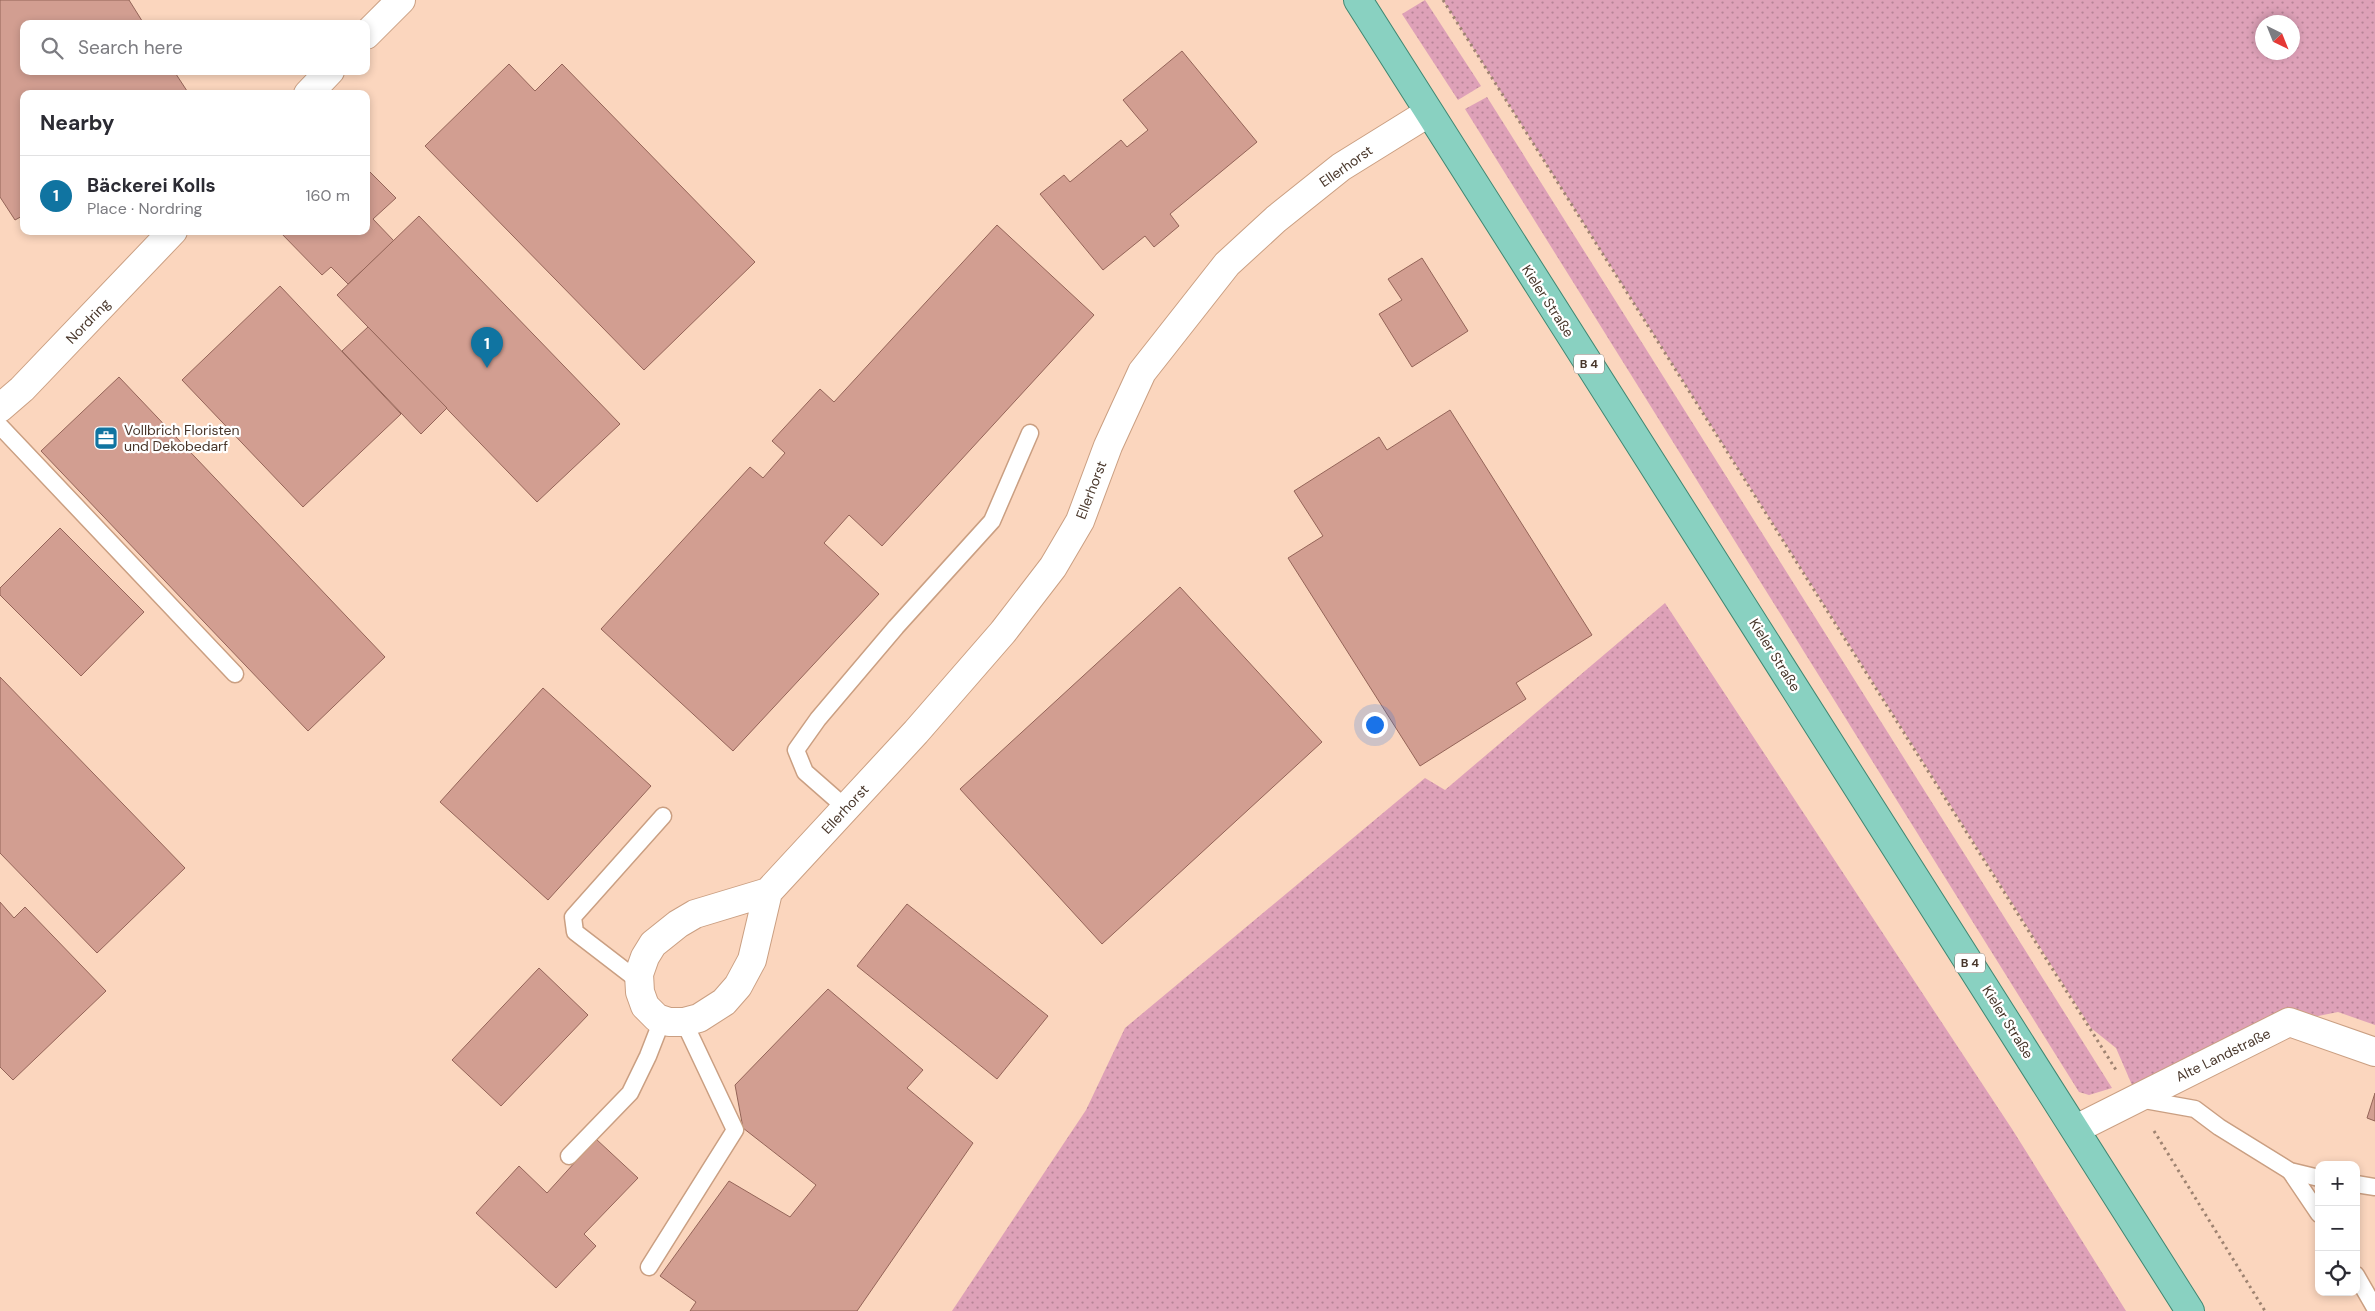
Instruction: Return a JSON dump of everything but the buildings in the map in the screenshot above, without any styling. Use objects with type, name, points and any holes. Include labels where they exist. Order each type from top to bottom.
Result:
[{"type":"main road","name":"Kieler Straße","points":[[1358,0],[2190,1311]]},
{"type":"street","points":[[370,31],[401,0]]},
{"type":"street","points":[[312,90],[326,75]]},
{"type":"street","name":"Ellerhorst","points":[[673,1021],[711,1012],[724,1002],[738,986],[752,960],[768,892],[846,808],[1003,632],[1053,567],[1080,521],[1108,446],[1142,372],[1227,264],[1276,219],[1341,167],[1428,113]]},
{"type":"street","name":"Nordring","points":[[0,408],[28,383],[169,235]]},
{"type":"street","points":[[673,1021],[657,1018],[645,1006],[640,992],[639,974],[645,957],[653,944],[678,924],[695,914],[716,906],[768,892]]},
{"type":"street","name":"Alte Landstraße","points":[[2076,1129],[2289,1022],[2375,1052]]},
{"type":"lane","points":[[0,426],[235,674]]},
{"type":"lane","points":[[846,808],[805,772],[796,750],[818,719],[896,627],[992,521],[1030,433]]},
{"type":"lane","points":[[640,982],[574,932],[573,916],[663,816]]},
{"type":"lane","points":[[569,1156],[630,1093],[648,1056],[673,1021],[735,1130],[649,1267]]},
{"type":"lane","points":[[2134,1099],[2195,1109],[2219,1127],[2290,1171],[2315,1177]]},
{"type":"lane","points":[[2290,1171],[2315,1208]]},
{"type":"lane","points":[[2360,1185],[2375,1187]]},
{"type":"lane","points":[[2360,1282],[2375,1308]]},
{"type":"path","points":[[1443,0],[2134,1099],[2265,1311]]},
{"type":"shaded area","points":[[1425,0],[1481,86],[1458,100],[1402,14]]},
{"type":"shaded area","points":[[1443,0],[2375,0],[2375,1025],[2338,1012],[2239,1032],[2132,1085],[2116,1048],[2091,1028]]},
{"type":"shaded area","points":[[1487,97],[2112,1088],[2089,1095],[2079,1092],[1465,109]]},
{"type":"shaded area","points":[[1665,603],[2012,1129],[2126,1311],[952,1311],[1086,1110],[1125,1028],[1425,778],[1445,790]]},
{"type":"place","name":"Bäckerei Kolls","points":[[487,368]]},
{"type":"place","name":"Vollbrich Floristen und Dekobedarf","points":[[106,438]]}]
